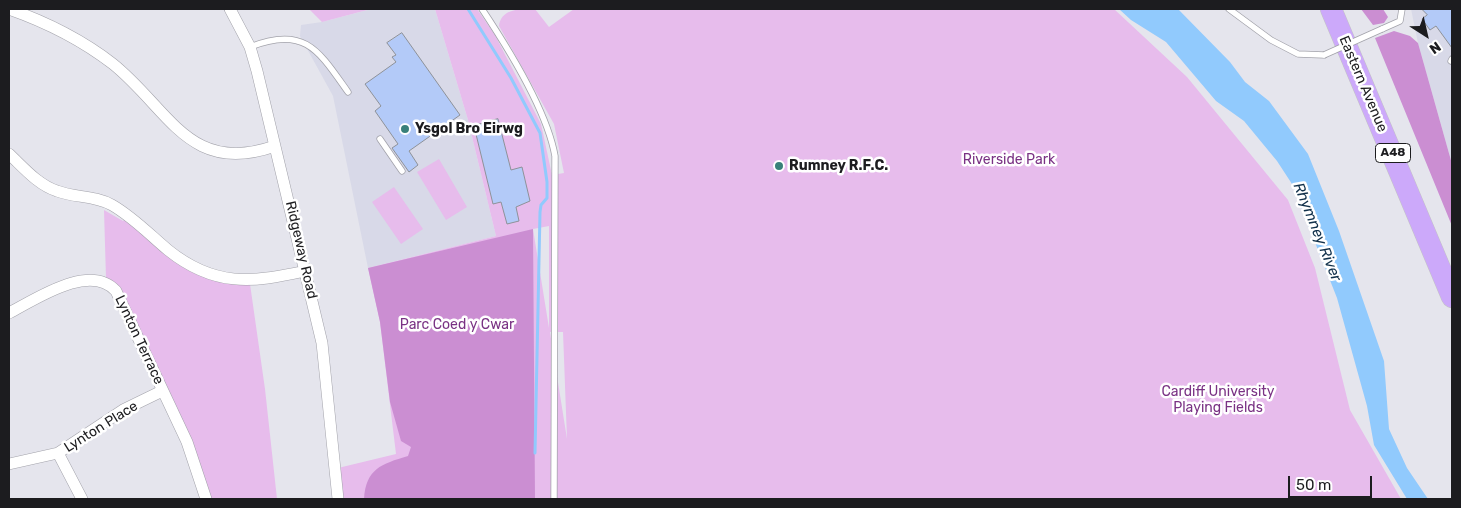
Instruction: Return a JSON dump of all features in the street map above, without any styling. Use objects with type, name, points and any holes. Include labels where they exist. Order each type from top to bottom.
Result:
[{"type":"highway","name":"Eastern Avenue","points":[[1331,9],[1452,298]]},
{"type":"highway","name":"Eastern Avenue","points":[[1347,9],[1452,259]]},
{"type":"street","points":[[9,9],[63,33],[111,63],[141,89],[195,144],[213,151],[236,154],[275,146]]},
{"type":"street","name":"Ridgeway Road","points":[[230,9],[250,47],[325,361],[338,499]]},
{"type":"street","points":[[9,154],[48,187],[64,193],[87,196],[111,205],[178,257],[198,269],[224,277],[252,281],[305,271]]},
{"type":"street","name":"Lynton Terrace","points":[[9,313],[54,290],[83,280],[98,279],[108,283],[116,290],[192,453],[206,499]]},
{"type":"street","name":"Lynton Place","points":[[9,464],[58,453],[123,410],[162,392]]},
{"type":"street","points":[[58,453],[82,499]]},
{"type":"lane","points":[[482,9],[499,34],[546,123],[555,156],[554,499]]},
{"type":"lane","points":[[1230,9],[1271,40],[1298,54],[1324,54],[1400,21],[1402,9]]},
{"type":"lane","points":[[250,47],[272,39],[296,39],[321,54],[348,92]]},
{"type":"lane","points":[[380,139],[402,171]]},
{"type":"shaded area","name":"Ysgol Bro Eirwg","points":[[371,9],[435,9],[468,120],[496,236],[368,268],[333,96],[300,36],[301,25],[322,22]]},
{"type":"shaded area","points":[[1411,9],[1452,9],[1452,164],[1418,43]]},
{"type":"green space","points":[[309,9],[371,9],[322,22]]},
{"type":"green space","points":[[435,9],[477,9],[495,35],[541,124],[552,175],[564,173],[554,124],[499,26],[504,16],[512,11],[535,9],[549,27],[574,9],[1114,9],[1187,77],[1288,200],[1315,268],[1350,410],[1401,499],[342,499],[338,468],[396,454],[380,322],[368,268],[496,236],[468,120]],"holes":[[[549,226],[549,328],[533,229]],[[550,332],[563,332],[567,439]]]},
{"type":"green space","points":[[1361,9],[1383,9],[1388,17],[1384,23],[1373,25]]},
{"type":"green space","points":[[1394,31],[1410,36],[1418,43],[1452,164],[1452,226],[1375,38]]},
{"type":"green space","points":[[439,159],[467,207],[446,220],[417,172]]},
{"type":"green space","points":[[394,187],[423,229],[401,244],[372,202]]},
{"type":"green space","points":[[104,210],[123,221],[125,219],[161,250],[250,284],[265,389],[277,499],[210,499],[117,285],[106,278]]},
{"type":"green space","name":"Parc Coed y Cwar","points":[[533,229],[535,499],[364,499],[365,489],[372,474],[383,465],[408,456],[411,447],[401,441],[390,402],[380,322],[368,268]]},
{"type":"water","name":"Rhymney River","points":[[1119,9],[1178,9],[1230,62],[1245,82],[1269,101],[1308,154],[1339,231],[1384,361],[1389,429],[1407,468],[1428,499],[1407,499],[1374,445],[1367,406],[1337,298],[1292,184],[1277,161],[1244,121],[1216,101],[1166,42],[1131,20]]},
{"type":"building","points":[[1422,9],[1452,9],[1452,48],[1436,26],[1430,30],[1422,19],[1427,15]]},
{"type":"building","points":[[402,33],[460,115],[409,151],[418,165],[409,172],[392,148],[398,144],[375,111],[381,106],[365,84],[396,62],[392,57],[396,55],[387,43]]},
{"type":"building","points":[[498,119],[511,170],[522,167],[530,201],[516,207],[519,221],[507,224],[501,202],[493,204],[474,126]]},
{"type":"waterway","points":[[468,9],[511,78],[540,133],[547,182],[547,198],[541,205],[540,212],[535,453]]},
{"type":"place","name":"Ysgol Bro Eirwg","points":[[405,129]]},
{"type":"place","name":"Rumney R.F.C.","points":[[779,166]]},
{"type":"park label","name":"Riverside Park","points":[[1009,160]]},
{"type":"park label","name":"Cardiff University Playing Fields","points":[[1218,400]]}]
